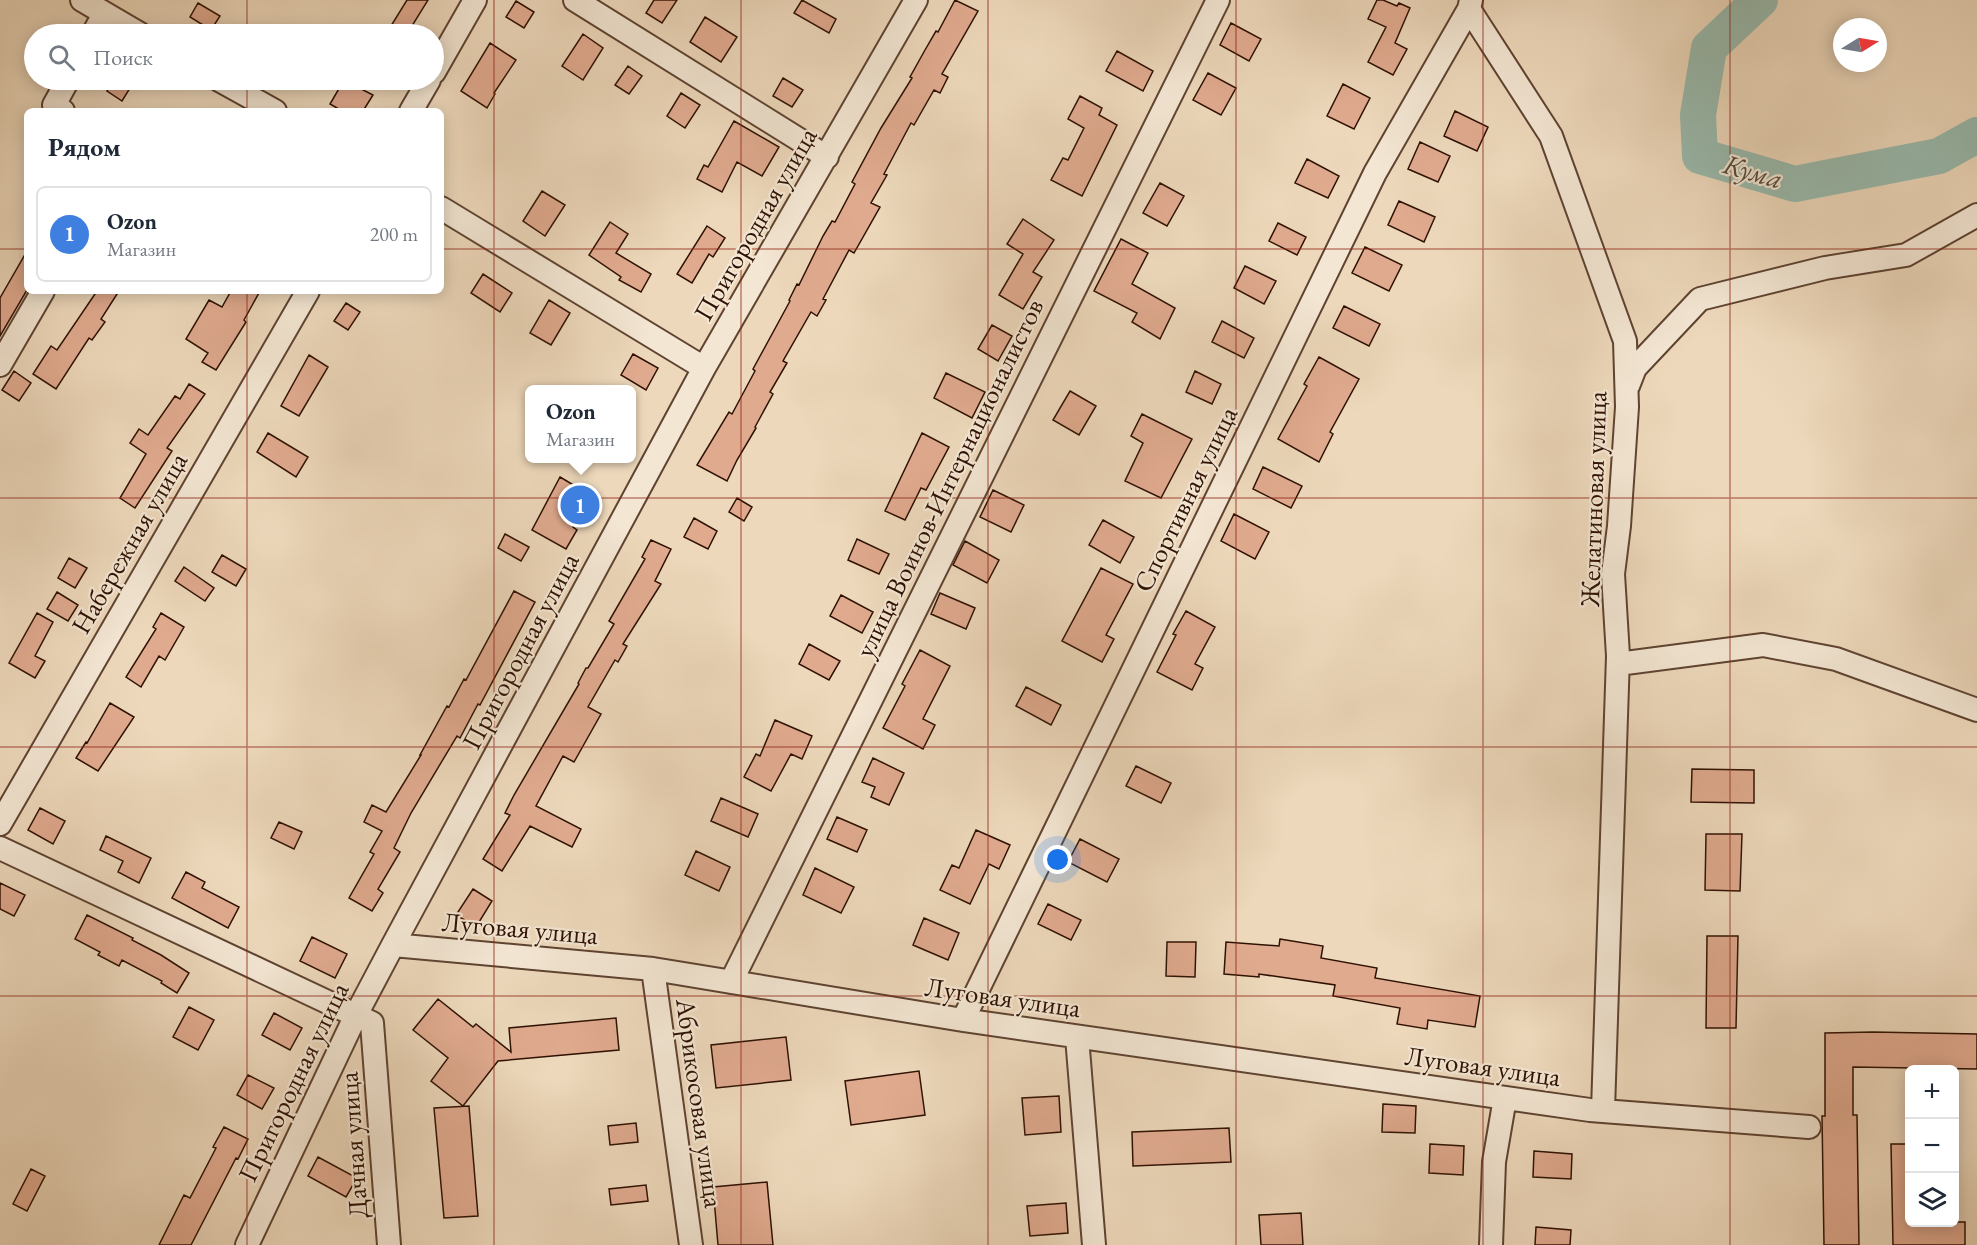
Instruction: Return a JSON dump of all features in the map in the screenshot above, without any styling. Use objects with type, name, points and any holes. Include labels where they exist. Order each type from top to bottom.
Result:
[{"type":"street","points":[[82,0],[122,24]]},
{"type":"street","points":[[444,54],[475,0]]},
{"type":"street","points":[[575,0],[827,157]]},
{"type":"street","name":"Пригородная улица","points":[[247,1245],[356,1015],[393,945],[704,368],[916,0]]},
{"type":"street","name":"улица Воинов-Интернационалистов","points":[[731,982],[1218,0]]},
{"type":"street","name":"Желатиновая улица","points":[[1470,4],[1551,136],[1625,341],[1627,407],[1620,514],[1613,574],[1618,664],[1603,1110]]},
{"type":"street","name":"Спортивная улица","points":[[963,1020],[1375,173],[1470,4]]},
{"type":"street","points":[[98,24],[104,14]]},
{"type":"street","points":[[58,108],[54,105],[62,90]]},
{"type":"street","points":[[237,90],[270,108]]},
{"type":"street","points":[[413,108],[423,90]]},
{"type":"street","points":[[444,210],[704,368]]},
{"type":"street","points":[[1626,390],[1635,368],[1700,299],[1825,268],[1906,255],[1977,215]]},
{"type":"street","points":[[0,365],[41,294]]},
{"type":"street","name":"Набережная улица","points":[[0,824],[306,294]]},
{"type":"street","points":[[1618,664],[1763,645],[1836,659],[1977,710]]},
{"type":"street","points":[[0,848],[356,1015]]},
{"type":"street","name":"Луговая улица","points":[[393,945],[653,969],[963,1020],[1590,1110],[1809,1127]]},
{"type":"street","name":"Абрикосовая улица","points":[[653,969],[691,1245]]},
{"type":"street","name":"Дачная улица","points":[[356,1015],[372,1023],[389,1245]]},
{"type":"street","points":[[1077,1036],[1094,1245]]},
{"type":"street","points":[[1491,1245],[1494,1162],[1505,1098]]},
{"type":"building","points":[[407,0],[428,0],[413,24],[392,24]]},
{"type":"building","points":[[654,0],[677,0],[662,23],[646,13]]},
{"type":"building","points":[[802,0],[836,19],[829,33],[794,13]]},
{"type":"building","points":[[955,0],[978,11],[942,74],[948,77],[940,93],[934,90],[914,125],[911,123],[871,203],[880,207],[854,253],[849,250],[823,299],[826,300],[817,316],[811,312],[783,361],[787,363],[770,392],[773,394],[727,481],[697,465],[729,412],[732,414],[797,284],[799,285],[823,236],[832,221],[835,222],[855,184],[852,182],[881,128],[912,78],[910,77]]},
{"type":"building","points":[[1377,0],[1397,6],[1399,3],[1410,8],[1395,43],[1407,49],[1393,75],[1368,62],[1386,27],[1368,19]]},
{"type":"building","points":[[516,1],[534,12],[524,28],[506,17]]},
{"type":"building","points":[[198,3],[220,16],[215,24],[201,24],[190,17]]},
{"type":"building","points":[[705,17],[737,37],[721,62],[690,42]]},
{"type":"building","points":[[1231,23],[1261,39],[1249,61],[1220,45]]},
{"type":"building","points":[[583,34],[603,48],[583,80],[562,66]]},
{"type":"building","points":[[490,43],[516,60],[487,108],[461,91]]},
{"type":"building","points":[[1117,51],[1153,71],[1143,91],[1106,71]]},
{"type":"building","points":[[628,66],[642,76],[629,94],[615,85]]},
{"type":"building","points":[[1208,73],[1236,88],[1221,115],[1193,100]]},
{"type":"building","points":[[783,78],[803,90],[792,107],[773,96]]},
{"type":"building","points":[[1343,84],[1370,98],[1354,129],[1327,116]]},
{"type":"building","points":[[108,90],[129,90],[122,101]]},
{"type":"building","points":[[338,90],[363,90],[373,95],[365,108],[337,108],[330,104]]},
{"type":"building","points":[[681,93],[700,105],[685,128],[667,116]]},
{"type":"building","points":[[1080,96],[1102,108],[1099,115],[1117,125],[1082,196],[1051,180],[1063,158],[1068,160],[1084,128],[1068,119]]},
{"type":"building","points":[[1455,111],[1488,127],[1477,151],[1444,136]]},
{"type":"building","points":[[734,121],[779,147],[762,176],[737,162],[722,192],[697,179],[704,165],[708,167]]},
{"type":"building","points":[[1420,142],[1450,156],[1438,182],[1408,169]]},
{"type":"building","points":[[1307,159],[1339,176],[1328,198],[1295,183]]},
{"type":"building","points":[[1160,183],[1184,196],[1167,226],[1143,213]]},
{"type":"building","points":[[542,191],[565,205],[545,236],[523,221]]},
{"type":"building","points":[[1399,201],[1435,217],[1424,242],[1388,225]]},
{"type":"building","points":[[1023,219],[1054,240],[1033,272],[1042,277],[1023,309],[999,295],[1023,254],[1007,244]]},
{"type":"building","points":[[610,222],[628,234],[616,253],[651,274],[641,292],[619,280],[621,277],[589,255]]},
{"type":"building","points":[[1278,223],[1306,237],[1297,255],[1269,241]]},
{"type":"building","points":[[707,226],[725,238],[713,257],[709,254],[692,283],[677,274]]},
{"type":"building","points":[[1121,239],[1148,253],[1132,284],[1175,308],[1160,339],[1132,322],[1137,313],[1094,291]]},
{"type":"building","points":[[1365,247],[1402,265],[1389,291],[1352,273]]},
{"type":"building","points":[[24,256],[25,294],[0,336],[0,298]]},
{"type":"building","points":[[1245,266],[1276,281],[1264,304],[1234,288]]},
{"type":"building","points":[[483,274],[512,293],[500,312],[471,293]]},
{"type":"building","points":[[95,294],[117,294],[101,319],[105,322],[92,340],[89,338],[56,389],[33,374],[51,346],[57,350]]},
{"type":"building","points":[[229,294],[258,294],[244,320],[246,322],[216,370],[202,362],[208,353],[186,339],[209,300],[222,307]]},
{"type":"building","points":[[549,300],[570,313],[551,345],[530,333]]},
{"type":"building","points":[[346,303],[360,312],[348,330],[334,321]]},
{"type":"building","points":[[1344,306],[1380,324],[1369,346],[1333,328]]},
{"type":"building","points":[[1222,321],[1254,338],[1244,358],[1212,342]]},
{"type":"building","points":[[992,325],[1012,336],[998,361],[978,349]]},
{"type":"building","points":[[633,354],[658,368],[646,390],[621,375]]},
{"type":"building","points":[[309,355],[328,367],[299,416],[281,406]]},
{"type":"building","points":[[1319,357],[1359,379],[1330,432],[1333,434],[1319,462],[1278,439],[1307,386],[1304,384]]},
{"type":"building","points":[[14,371],[31,383],[19,401],[2,390]]},
{"type":"building","points":[[1195,371],[1221,384],[1212,404],[1186,392]]},
{"type":"building","points":[[946,373],[985,392],[972,418],[934,398]]},
{"type":"building","points":[[189,384],[205,394],[167,448],[172,451],[135,508],[120,498],[146,454],[130,443],[139,429],[148,435],[175,396],[180,399]]},
{"type":"building","points":[[1070,391],[1096,406],[1079,435],[1053,420]]},
{"type":"building","points":[[1142,414],[1192,439],[1161,498],[1125,481],[1143,443],[1131,436]]},
{"type":"building","points":[[268,433],[308,457],[296,477],[257,452]]},
{"type":"building","points":[[922,433],[949,447],[926,490],[921,488],[905,520],[885,511]]},
{"type":"building","points":[[1263,467],[1302,486],[1291,508],[1253,489]]},
{"type":"building","points":[[560,477],[592,496],[573,527],[577,530],[566,549],[532,530]]},
{"type":"building","points":[[993,490],[1024,505],[1011,532],[980,517]]},
{"type":"building","points":[[737,498],[752,507],[744,521],[729,512]]},
{"type":"building","points":[[1234,514],[1269,532],[1255,559],[1221,541]]},
{"type":"building","points":[[694,518],[717,531],[708,549],[684,537]]},
{"type":"building","points":[[1103,520],[1134,537],[1120,563],[1089,545]]},
{"type":"building","points":[[505,534],[529,547],[521,561],[498,548]]},
{"type":"building","points":[[857,539],[889,554],[879,574],[848,560]]},
{"type":"building","points":[[651,540],[671,549],[655,581],[661,584],[623,644],[627,646],[618,662],[615,660],[588,707],[601,714],[574,762],[563,756],[536,806],[581,829],[572,847],[530,826],[502,871],[483,859],[510,815],[505,813],[514,795],[579,684],[586,668],[614,624],[609,621],[645,559],[642,557]]},
{"type":"building","points":[[965,541],[999,560],[987,583],[953,565]]},
{"type":"building","points":[[222,555],[246,569],[236,586],[212,572]]},
{"type":"building","points":[[69,558],[87,568],[75,588],[58,578]]},
{"type":"building","points":[[184,567],[214,588],[205,601],[175,581]]},
{"type":"building","points":[[1101,568],[1133,584],[1106,635],[1114,639],[1102,662],[1062,641]]},
{"type":"building","points":[[514,591],[535,602],[480,705],[478,704],[460,738],[457,736],[411,813],[394,848],[400,852],[378,889],[383,893],[372,911],[349,898],[374,854],[370,852],[382,831],[364,822],[372,805],[386,812],[421,755],[447,706],[449,707],[464,679],[466,680]]},
{"type":"building","points":[[57,592],[78,605],[68,621],[47,609]]},
{"type":"building","points":[[940,593],[975,608],[966,629],[931,614]]},
{"type":"building","points":[[841,595],[873,612],[862,633],[830,616]]},
{"type":"building","points":[[1186,611],[1215,627],[1195,664],[1203,668],[1192,690],[1157,672],[1176,635],[1173,634]]},
{"type":"building","points":[[37,613],[53,622],[35,656],[45,661],[35,678],[9,663]]},
{"type":"building","points":[[161,613],[184,627],[165,660],[159,656],[141,687],[126,677],[156,629],[153,627]]},
{"type":"building","points":[[809,644],[840,661],[829,680],[799,664]]},
{"type":"building","points":[[920,650],[950,666],[923,719],[935,725],[923,749],[883,728],[905,686],[902,684]]},
{"type":"building","points":[[1026,687],[1061,705],[1051,725],[1016,706]]},
{"type":"building","points":[[110,703],[134,717],[98,771],[76,758]]},
{"type":"building","points":[[775,720],[812,736],[802,759],[791,754],[771,791],[744,777],[756,754],[760,756]]},
{"type":"building","points":[[873,758],[904,773],[889,805],[871,797],[875,787],[862,782]]},
{"type":"building","points":[[1136,766],[1171,783],[1161,803],[1126,786]]},
{"type":"building","points":[[1692,769],[1754,770],[1754,803],[1691,802]]},
{"type":"building","points":[[721,798],[758,814],[748,837],[711,821]]},
{"type":"building","points":[[40,808],[65,821],[53,844],[28,830]]},
{"type":"building","points":[[837,817],[867,830],[857,852],[827,839]]},
{"type":"building","points":[[279,822],[302,832],[294,849],[271,838]]},
{"type":"building","points":[[976,830],[1010,845],[999,869],[989,864],[970,904],[940,890],[952,865],[959,868]]},
{"type":"building","points":[[1706,834],[1742,834],[1740,891],[1705,890]]},
{"type":"building","points":[[106,836],[151,858],[139,883],[118,872],[123,861],[100,850]]},
{"type":"building","points":[[1080,839],[1119,859],[1107,882],[1068,862]]},
{"type":"building","points":[[696,851],[730,867],[719,891],[685,875]]},
{"type":"building","points":[[815,868],[854,887],[841,913],[803,895]]},
{"type":"building","points":[[186,872],[205,882],[202,888],[239,907],[228,928],[172,898]]},
{"type":"building","points":[[0,883],[25,895],[14,916],[0,909]]},
{"type":"building","points":[[473,889],[492,901],[476,927],[456,915]]},
{"type":"building","points":[[1048,904],[1081,920],[1071,940],[1038,924]]},
{"type":"building","points":[[87,915],[133,938],[132,940],[189,973],[177,993],[161,983],[162,981],[122,960],[119,966],[98,955],[100,952],[75,939]]},
{"type":"building","points":[[924,918],[959,933],[948,960],[913,945]]},
{"type":"building","points":[[1707,936],[1738,936],[1736,1028],[1706,1028]]},
{"type":"building","points":[[312,937],[347,954],[335,978],[300,961]]},
{"type":"building","points":[[1280,939],[1323,946],[1321,958],[1377,968],[1375,978],[1480,996],[1475,1027],[1428,1020],[1427,1029],[1397,1024],[1400,1008],[1333,996],[1335,985],[1259,974],[1259,977],[1224,974],[1226,942],[1279,946]]},
{"type":"building","points":[[1167,942],[1196,942],[1195,977],[1166,976]]},
{"type":"building","points":[[438,999],[473,1027],[476,1024],[511,1052],[509,1028],[616,1018],[619,1050],[498,1061],[463,1106],[431,1081],[448,1058],[413,1030]]},
{"type":"building","points":[[189,1007],[214,1020],[198,1050],[173,1037]]},
{"type":"building","points":[[274,1013],[302,1028],[290,1050],[262,1035]]},
{"type":"building","points":[[1825,1033],[1977,1034],[1977,1069],[1959,1069],[1959,1065],[1905,1065],[1905,1068],[1853,1067],[1853,1115],[1857,1115],[1859,1245],[1824,1245],[1822,1116],[1825,1116]]},
{"type":"building","points":[[786,1037],[791,1080],[716,1088],[711,1045]]},
{"type":"building","points":[[919,1071],[925,1115],[851,1125],[845,1081]]},
{"type":"building","points":[[248,1075],[274,1088],[262,1109],[237,1095]]},
{"type":"building","points":[[1059,1096],[1061,1132],[1025,1135],[1022,1098]]},
{"type":"building","points":[[1383,1104],[1416,1106],[1415,1133],[1382,1132]]},
{"type":"building","points":[[469,1106],[478,1216],[444,1218],[434,1108]]},
{"type":"building","points":[[636,1123],[638,1142],[610,1145],[608,1126]]},
{"type":"building","points":[[224,1127],[248,1139],[191,1245],[159,1245],[184,1195],[190,1198],[216,1148],[213,1147]]},
{"type":"building","points":[[1229,1128],[1231,1162],[1133,1166],[1132,1132]]},
{"type":"building","points":[[1430,1144],[1464,1146],[1463,1175],[1429,1173]]},
{"type":"building","points":[[1891,1144],[1905,1144],[1905,1227],[1959,1227],[1959,1222],[1965,1222],[1965,1245],[1893,1245]]},
{"type":"building","points":[[1534,1151],[1572,1154],[1571,1179],[1533,1177]]},
{"type":"building","points":[[318,1157],[357,1178],[346,1197],[308,1176]]},
{"type":"building","points":[[31,1169],[45,1176],[27,1211],[13,1204]]},
{"type":"building","points":[[767,1182],[773,1245],[718,1245],[713,1187]]},
{"type":"building","points":[[646,1185],[648,1201],[611,1205],[609,1189]]},
{"type":"building","points":[[1066,1203],[1068,1233],[1030,1236],[1027,1206]]},
{"type":"building","points":[[1301,1213],[1303,1245],[1261,1245],[1259,1215]]},
{"type":"building","points":[[1536,1227],[1571,1230],[1570,1245],[1535,1245]]},
{"type":"waterway","name":"Кума","points":[[1760,0],[1709,48],[1698,115],[1700,156],[1795,184],[1939,156],[1977,135]]},
{"type":"place","name":"Ozon","points":[[580,505]]}]
